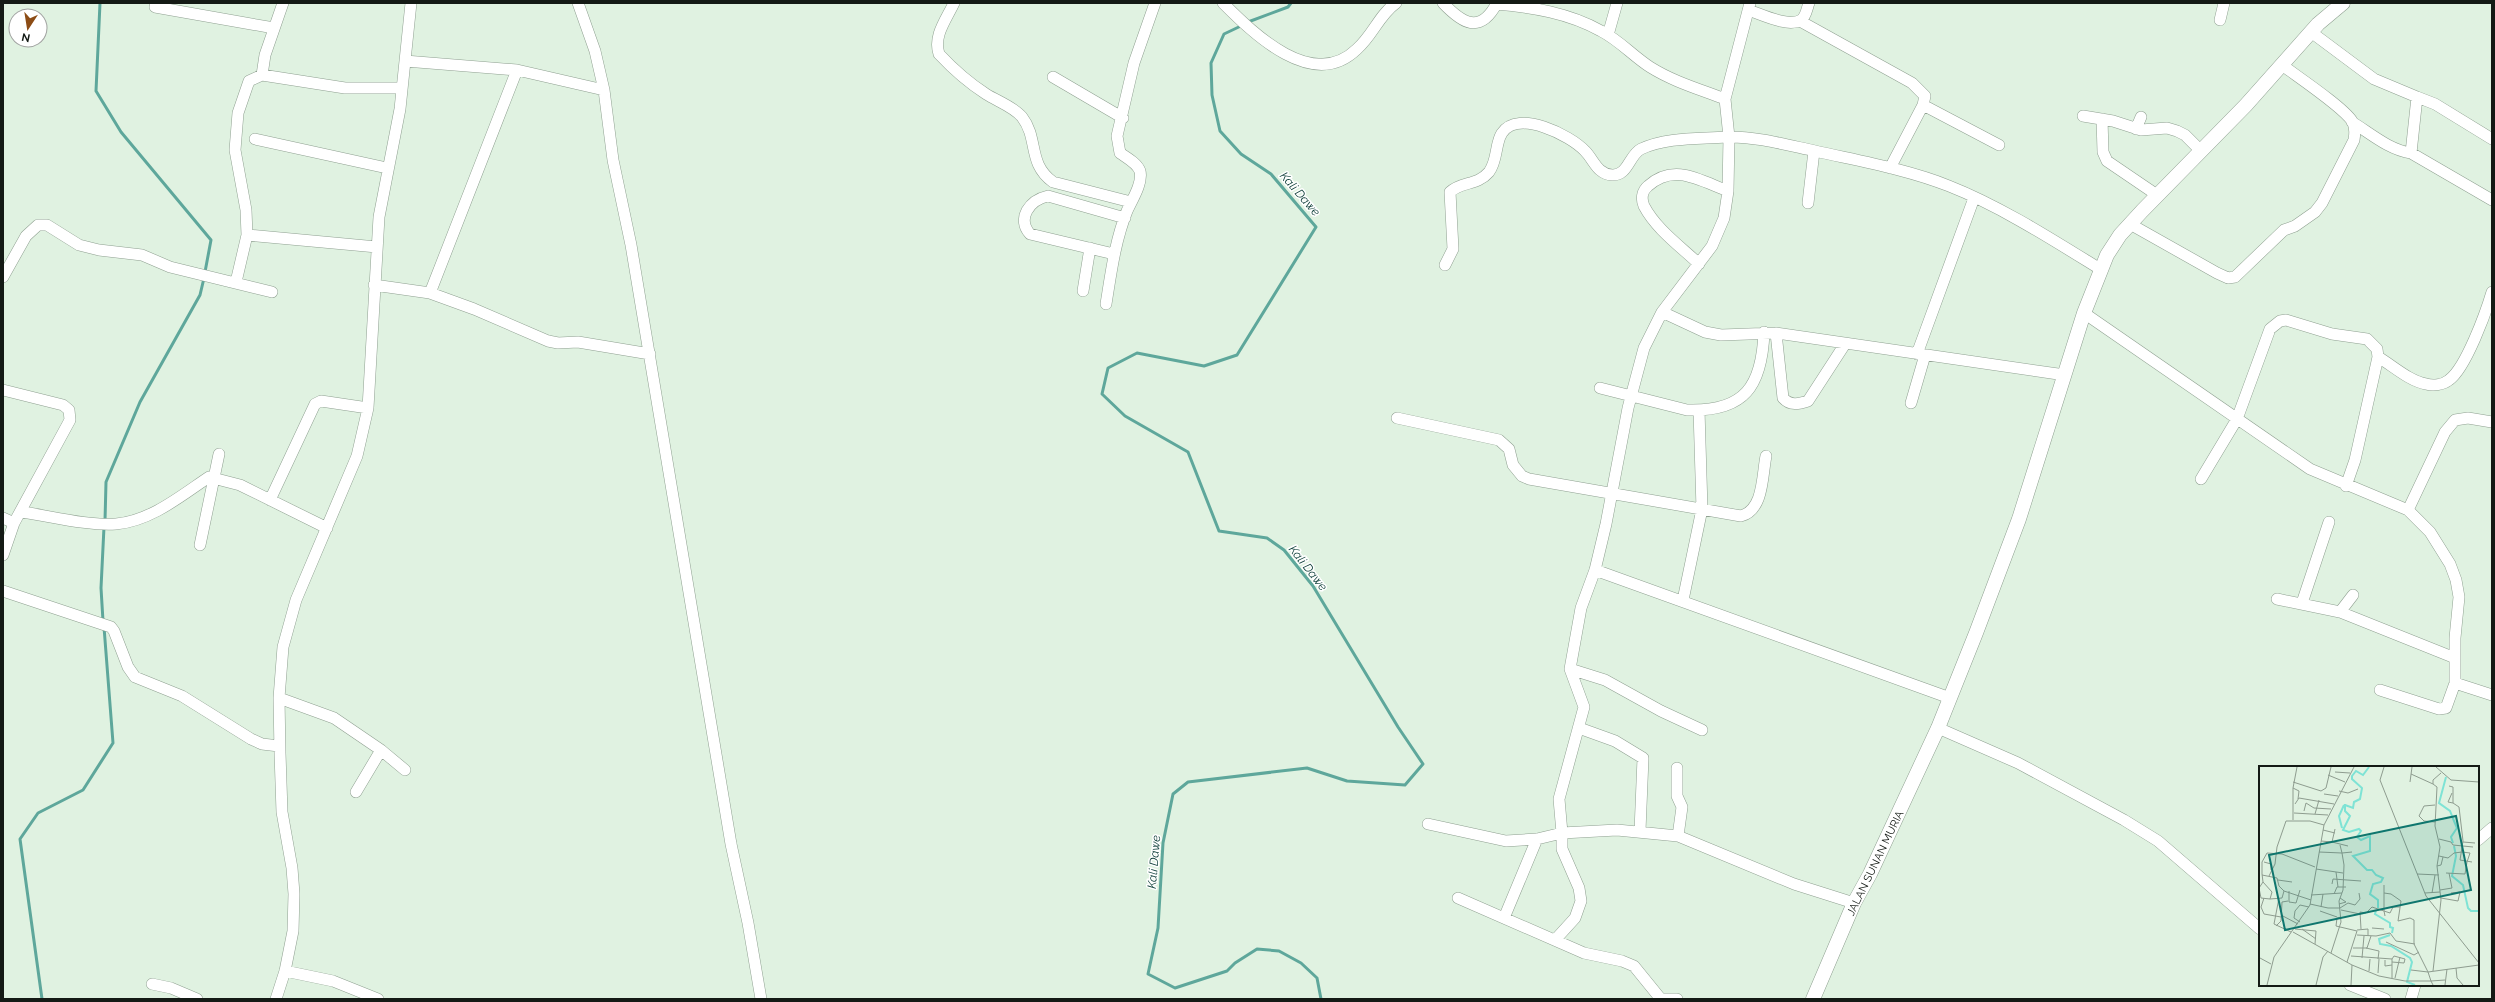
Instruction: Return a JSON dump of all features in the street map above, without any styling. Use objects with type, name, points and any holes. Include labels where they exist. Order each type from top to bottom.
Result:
[{"type":"main road","name":"JALAN SUNAN MURIA","points":[[1813,999],[1854,903],[1873,867],[1938,728],[1950,698],[2019,519],[2084,314],[2106,255],[2130,224],[2157,195],[2201,151],[2311,32],[2343,3]]},
{"type":"street","points":[[156,3],[155,7],[274,28]]},
{"type":"street","points":[[262,76],[274,28],[283,3]]},
{"type":"street","points":[[276,999],[285,971],[293,931],[294,894],[292,868],[282,812],[279,698],[283,647],[294,607],[357,456],[368,408],[377,247],[387,168],[402,88],[411,3]]},
{"type":"street","points":[[578,3],[595,51],[604,90],[613,160],[631,246],[650,354],[732,844],[748,923],[760,999]]},
{"type":"street","points":[[954,3],[938,36],[936,45],[938,54],[985,94],[1022,116],[1032,139],[1033,153],[1038,168],[1044,176],[1053,182],[1131,202]]},
{"type":"street","points":[[1106,304],[1114,254],[1125,218],[1140,181],[1140,172],[1136,164],[1120,153],[1117,145],[1117,136],[1123,118],[1134,63],[1155,3]]},
{"type":"street","points":[[1223,3],[1252,32],[1289,56],[1323,65],[1347,58],[1358,49],[1385,11],[1396,3]]},
{"type":"street","points":[[1443,3],[1463,22],[1477,22],[1491,14],[1496,3],[1527,6],[1575,19],[1608,35],[1651,67],[1689,88],[1725,99]]},
{"type":"street","points":[[1608,35],[1617,3]]},
{"type":"street","points":[[1800,21],[1804,16],[1809,3]]},
{"type":"street","points":[[2220,20],[2224,3]]},
{"type":"street","points":[[1555,940],[1575,918],[1581,901],[1579,888],[1562,849],[1560,799],[1584,707],[1570,670],[1581,608],[1595,570],[1613,492],[1631,397],[1644,348],[1662,312],[1712,246],[1724,218],[1728,191],[1729,137],[1725,99],[1749,6],[1789,22],[1800,21],[1912,83],[1925,96],[1923,105],[1890,168]]},
{"type":"street","points":[[2311,32],[2374,79],[2435,104],[2492,139]]},
{"type":"street","points":[[405,61],[517,70],[604,90]]},
{"type":"street","points":[[2282,64],[2352,122],[2388,145],[2402,152],[2410,153],[2492,200]]},
{"type":"street","points":[[430,293],[517,70]]},
{"type":"street","points":[[236,282],[247,235],[246,210],[235,150],[238,113],[249,81],[262,76],[345,88],[402,88]]},
{"type":"street","points":[[1053,77],[1123,118]]},
{"type":"street","points":[[2410,153],[2417,97]]},
{"type":"street","points":[[1923,105],[1999,145]]},
{"type":"street","points":[[2083,116],[2102,119],[2148,131],[2167,128],[2185,135],[2201,151]]},
{"type":"street","points":[[2136,129],[2141,116]]},
{"type":"street","points":[[2102,119],[2103,152],[2107,161],[2157,195]]},
{"type":"street","points":[[2130,224],[2217,273],[2228,278],[2235,277],[2284,230],[2295,226],[2315,212],[2322,203],[2354,140],[2355,130],[2352,122]]},
{"type":"street","points":[[1445,265],[1453,249],[1450,192],[1456,186],[1478,182],[1489,172],[1495,161],[1501,134],[1512,124],[1527,123],[1553,130],[1571,139],[1586,151],[1602,172],[1613,175],[1623,172],[1638,151],[1655,142],[1729,137],[1779,143],[1890,168],[1950,186],[2063,246],[2100,269]]},
{"type":"street","points":[[255,139],[387,168]]},
{"type":"street","points":[[1808,202],[1814,151]]},
{"type":"street","points":[[1699,264],[1656,223],[1644,205],[1642,197],[1644,189],[1652,182],[1676,173],[1728,191]]},
{"type":"street","points":[[1114,254],[1030,234],[1025,228],[1023,219],[1029,207],[1036,199],[1048,196],[1125,218]]},
{"type":"street","points":[[1911,403],[1921,355],[1974,198]]},
{"type":"street","points":[[3,277],[26,236],[38,225],[47,225],[80,245],[99,250],[142,255],[170,268],[192,271],[272,292]]},
{"type":"street","points":[[247,235],[377,247]]},
{"type":"street","points":[[1083,291],[1090,248]]},
{"type":"street","points":[[374,285],[430,293],[474,309],[558,344],[578,342],[650,354]]},
{"type":"street","points":[[2378,357],[2425,384],[2443,383],[2450,380],[2489,313],[2492,292]]},
{"type":"street","points":[[1662,312],[1705,332],[1721,335],[1764,332],[1776,333],[2065,375]]},
{"type":"street","points":[[2084,314],[2310,469],[2346,486],[2408,510],[2430,532],[2450,564],[2456,580],[2459,597],[2455,682],[2449,703],[2446,708],[2439,709],[2380,690]]},
{"type":"street","points":[[2201,479],[2237,419],[2270,329],[2280,321],[2286,320],[2332,334],[2366,339],[2377,349],[2378,357],[2358,447],[2346,486]]},
{"type":"street","points":[[1600,388],[1687,410],[1699,410],[1721,406],[1747,393],[1757,379],[1760,368],[1764,332]]},
{"type":"street","points":[[1776,333],[1783,398],[1787,403],[1792,404],[1808,401],[1845,344]]},
{"type":"street","points":[[3,390],[63,405],[69,410],[70,420],[22,512],[14,523],[3,555]]},
{"type":"street","points":[[270,500],[315,404],[321,401],[368,408]]},
{"type":"street","points":[[1683,600],[1702,509],[1699,410]]},
{"type":"street","points":[[1397,418],[1499,440],[1509,449],[1513,465],[1517,471],[1522,476],[1529,479],[1613,492],[1741,516],[1748,514],[1758,502],[1766,456]]},
{"type":"street","points":[[2408,510],[2445,432],[2455,420],[2468,418],[2492,422]]},
{"type":"street","points":[[200,545],[219,454]]},
{"type":"street","points":[[22,512],[90,522],[116,524],[134,520],[167,505],[209,478],[240,485],[327,528]]},
{"type":"street","points":[[3,518],[14,523]]},
{"type":"street","points":[[2302,603],[2329,522]]},
{"type":"street","points":[[1595,570],[1683,600],[1778,638],[1950,698]]},
{"type":"street","points":[[3,591],[107,625],[114,631],[128,667],[135,677],[182,696],[251,739],[262,744],[280,746]]},
{"type":"street","points":[[2340,612],[2353,595]]},
{"type":"street","points":[[2277,599],[2340,612],[2455,658]]},
{"type":"street","points":[[1570,670],[1605,680],[1661,711],[1702,730]]},
{"type":"street","points":[[2455,682],[2492,695]]},
{"type":"street","points":[[279,698],[334,718],[381,750],[405,770]]},
{"type":"street","points":[[1579,728],[1615,741],[1643,758],[1640,831]]},
{"type":"street","points":[[1938,728],[2018,763],[2130,823],[2158,841],[2259,928]]},
{"type":"street","points":[[356,792],[381,750]]},
{"type":"street","points":[[1677,768],[1677,796],[1682,807],[1678,836]]},
{"type":"street","points":[[1428,824],[1506,841],[1538,839],[1562,833],[1640,831],[1678,836],[1794,884],[1854,903]]},
{"type":"street","points":[[2479,839],[2492,828]]},
{"type":"street","points":[[1504,918],[1538,839]]},
{"type":"street","points":[[1458,898],[1528,930],[1584,953],[1622,961],[1634,966],[1659,998],[1677,999]]},
{"type":"street","points":[[285,971],[332,981],[378,999]]},
{"type":"street","points":[[152,984],[172,988],[197,999]]},
{"type":"street","points":[[2352,986],[2385,999]]},
{"type":"street","points":[[2411,999],[2415,986]]},
{"type":"waterway","points":[[100,3],[96,91],[121,132],[211,240],[205,272]]},
{"type":"waterway","name":"Kali Dawe","points":[[1248,22],[1288,7],[1291,3]]},
{"type":"waterway","name":"Kali Dawe","points":[[1243,25],[1224,34],[1211,63],[1212,95],[1220,131],[1241,154],[1271,174],[1316,227],[1237,355],[1204,366],[1137,353],[1108,368],[1102,394],[1125,416],[1188,452],[1219,531],[1267,538],[1284,550],[1313,586],[1398,727],[1423,764],[1405,785],[1347,781],[1307,768],[1188,782],[1173,794],[1163,843],[1158,928],[1148,974],[1175,988],[1227,971],[1235,963],[1257,949],[1279,951],[1301,963],[1317,978],[1321,999]]},
{"type":"waterway","points":[[105,521],[106,482],[140,402],[200,295],[204,278]]},
{"type":"waterway","points":[[103,621],[101,588],[104,527]]},
{"type":"waterway","points":[[42,999],[20,839],[38,813],[83,790],[113,743],[104,627]]}]
